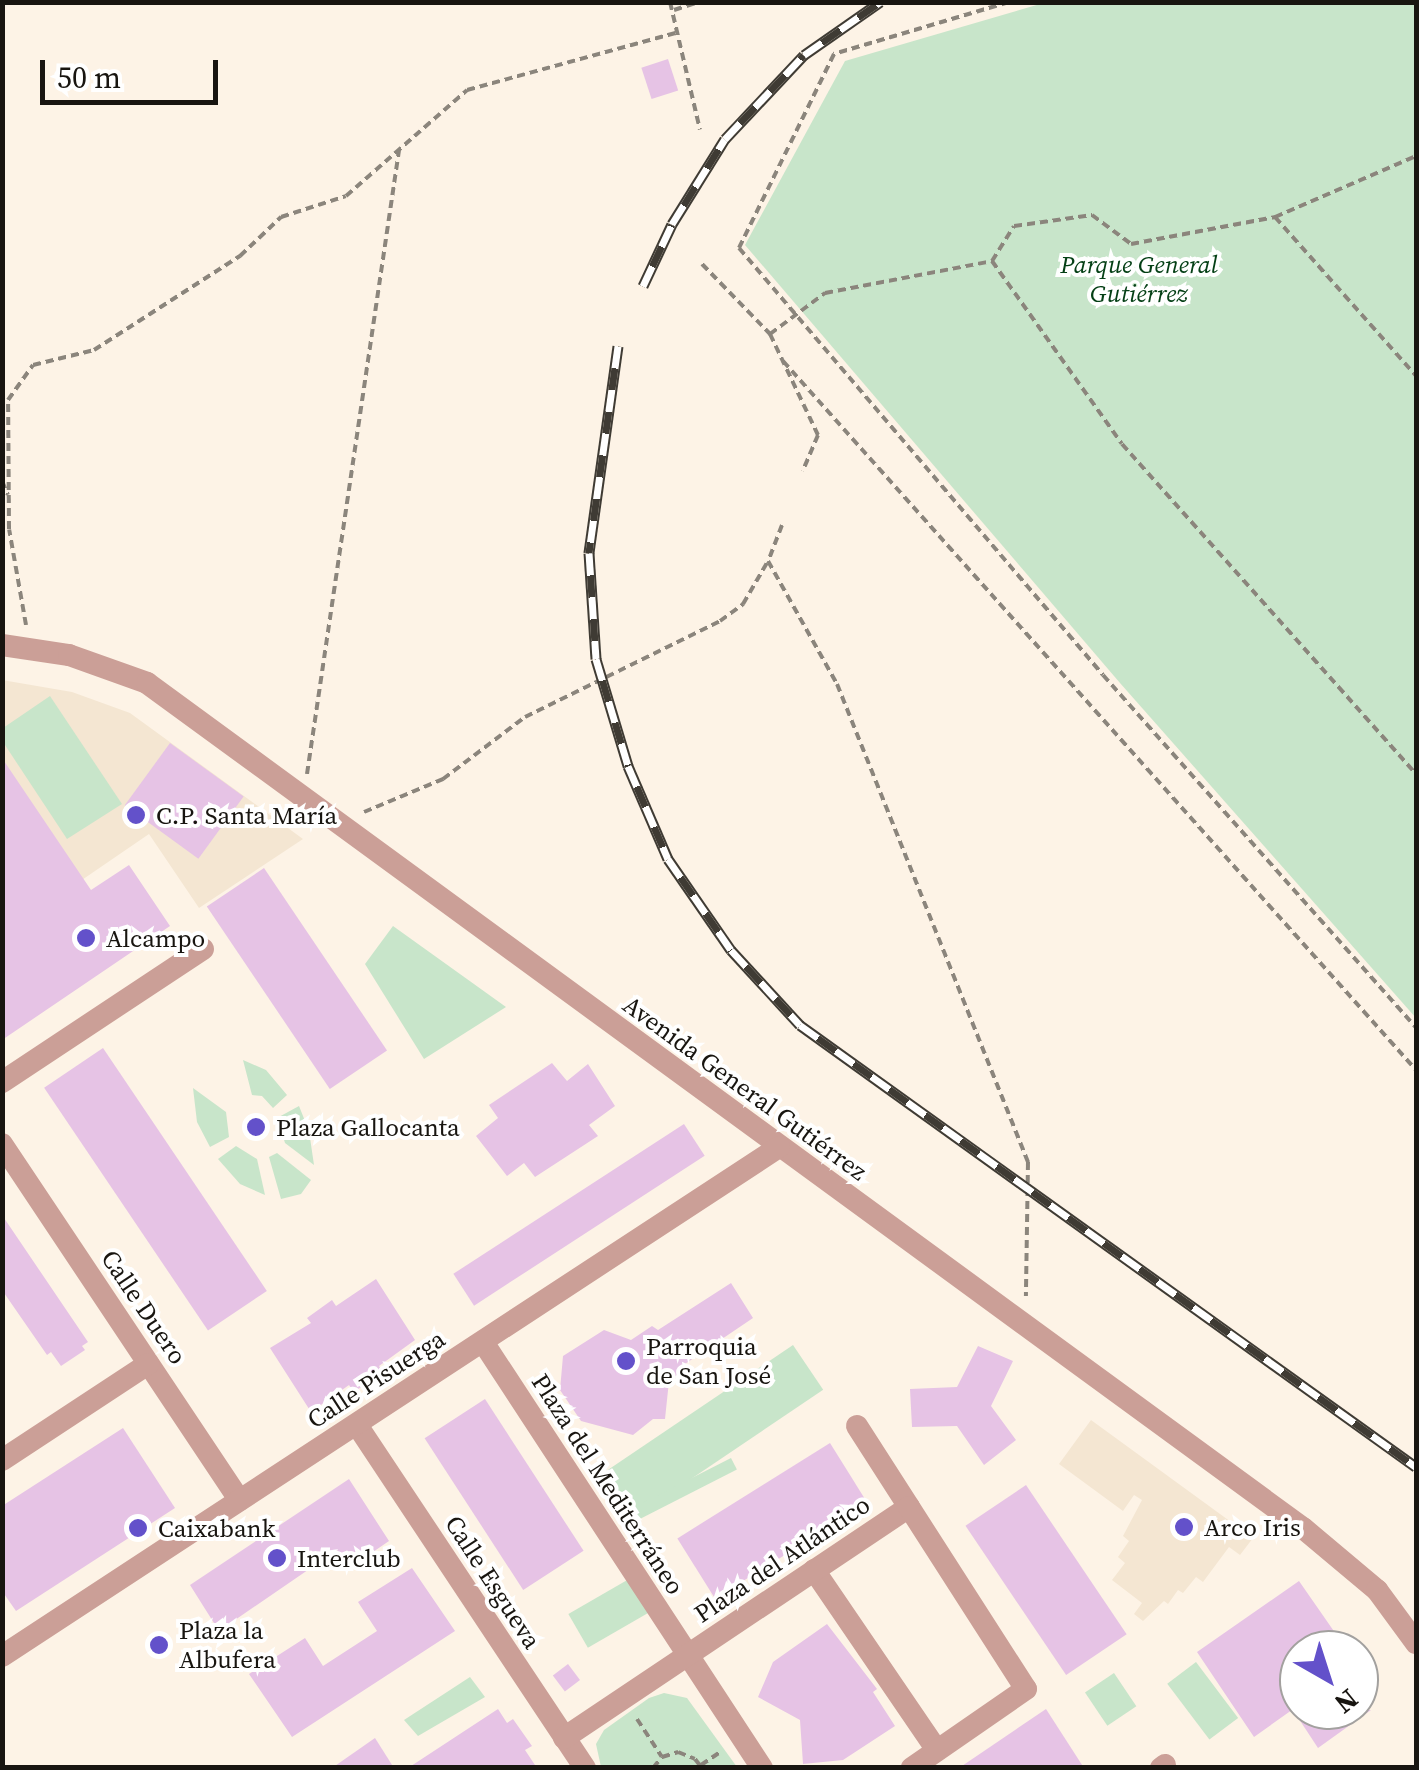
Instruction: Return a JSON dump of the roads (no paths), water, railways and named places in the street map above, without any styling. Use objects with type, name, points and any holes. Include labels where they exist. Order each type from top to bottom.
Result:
[{"type":"street","name":"Avenida General Gutiérrez","points":[[2,645],[83,659],[147,683],[1303,1528],[1377,1590],[1416,1643]]},
{"type":"street","points":[[2,1082],[203,949]]},
{"type":"street","name":"Calle Duero","points":[[2,1144],[239,1500]]},
{"type":"street","name":"Calle Pisuerga","points":[[2,1656],[779,1147]]},
{"type":"street","name":"Plaza del Mediterráneo","points":[[483,1342],[762,1768]]},
{"type":"street","points":[[2,1460],[148,1364]]},
{"type":"street","name":"Calle Esgueva","points":[[357,1425],[585,1768]]},
{"type":"street","name":"Plaza del Atlántico","points":[[857,1426],[1026,1689],[912,1768]]},
{"type":"street","name":"Plaza del Atlántico","points":[[686,1657],[909,1507]]},
{"type":"street","points":[[814,1570],[937,1750]]},
{"type":"street","points":[[564,1738],[686,1657]]},
{"type":"railway","points":[[643,286],[672,224],[725,139],[804,55],[880,2]]},
{"type":"railway","points":[[618,346],[589,553],[596,659],[628,766],[668,859],[731,950],[800,1025],[1416,1467]]},
{"type":"place","name":"C.P. Santa María","points":[[136,815]]},
{"type":"place","name":"Alcampo","points":[[86,938]]},
{"type":"place","name":"Plaza Gallocanta","points":[[256,1127]]},
{"type":"place","name":"Parroquia de San José","points":[[626,1361]]},
{"type":"place","name":"Arco Iris","points":[[1184,1527]]},
{"type":"place","name":"Caixabank","points":[[138,1528]]},
{"type":"place","name":"Interclub","points":[[277,1558]]},
{"type":"place","name":"Plaza la Albufera","points":[[159,1645]]},
{"type":"park label","name":"Parque General Gutiérrez","points":[[1139,280]]}]
